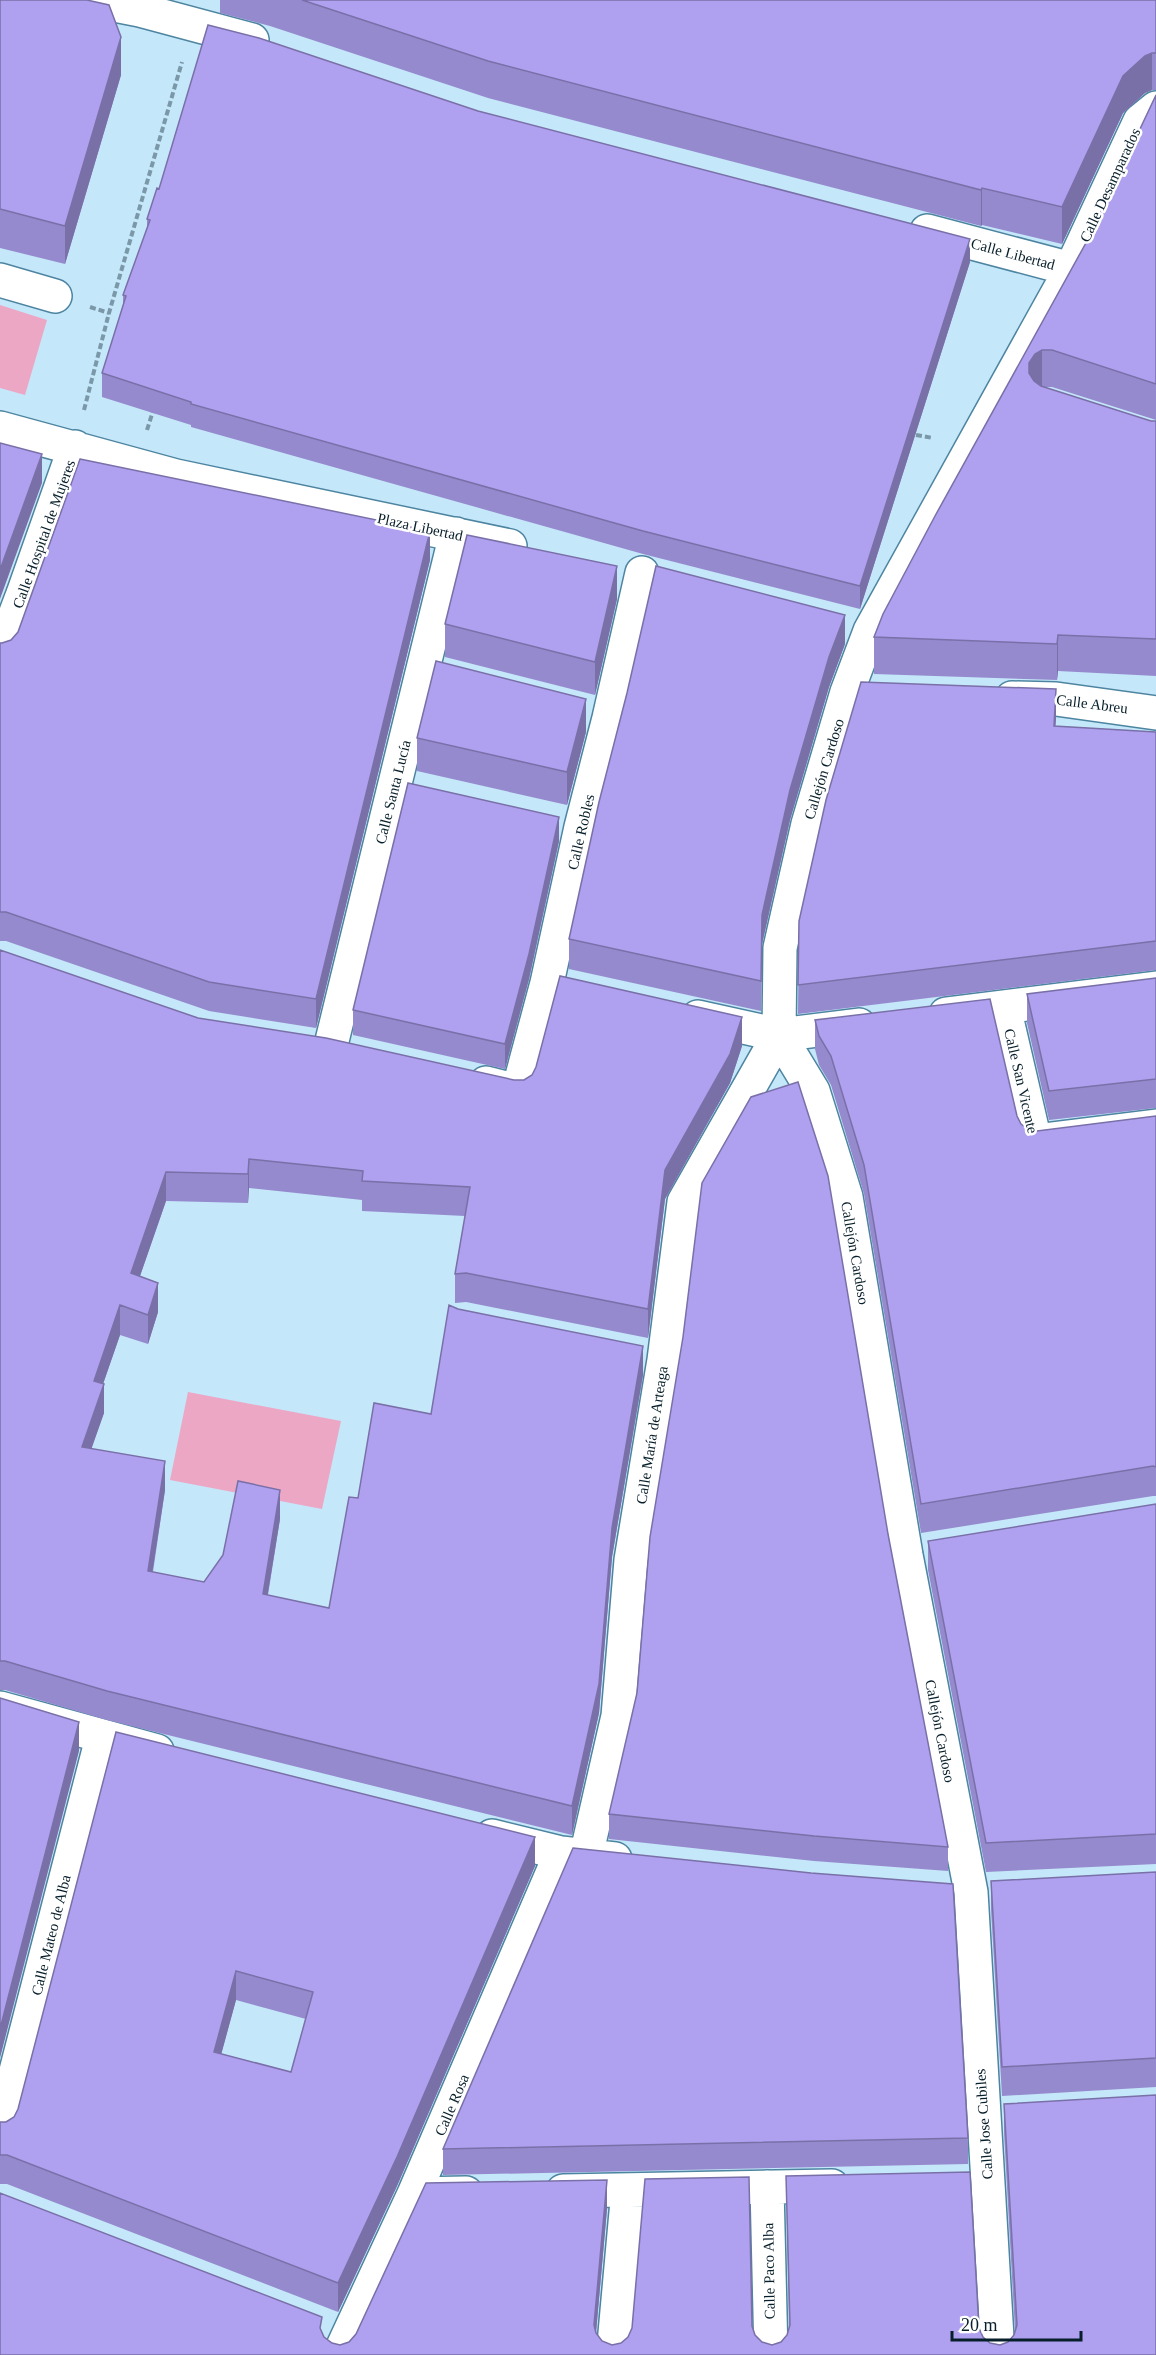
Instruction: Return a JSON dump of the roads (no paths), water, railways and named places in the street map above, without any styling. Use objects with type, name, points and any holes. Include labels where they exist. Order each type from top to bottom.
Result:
[{"type":"street","points":[[89,0],[140,10],[284,50]]},
{"type":"street","name":"Calle Desamparados","points":[[1071,269],[1140,121],[1156,108]]},
{"type":"street","name":"Calle Libertad","points":[[870,631],[1071,269],[898,224]]},
{"type":"street","points":[[0,280],[55,296]]},
{"type":"street","name":"Plaza Libertad","points":[[0,428],[176,476],[543,553]]},
{"type":"street","name":"Calle Hospital de Mujeres","points":[[0,654],[12,591],[75,447]]},
{"type":"street","name":"Calle Santa Lucía","points":[[330,1049],[394,785],[435,674],[456,534]]},
{"type":"street","name":"Calle Robles","points":[[452,1076],[519,1090],[559,986],[597,715],[654,576],[609,566]]},
{"type":"street","points":[[836,622],[870,631]]},
{"type":"street","name":"Callejón Cardoso","points":[[870,631],[847,692],[808,824],[780,948],[779,1035],[813,1091],[846,1197],[906,1555],[971,1892]]},
{"type":"street","points":[[847,692],[882,693]]},
{"type":"street","name":"Calle Abreu","points":[[987,697],[1056,699],[1156,713]]},
{"type":"street","points":[[394,785],[428,793]]},
{"type":"street","points":[[549,821],[581,827]]},
{"type":"street","points":[[921,1017],[1156,988]]},
{"type":"street","name":"Calle San Vicente","points":[[1004,1007],[1035,1141],[1156,1126]]},
{"type":"street","points":[[675,1012],[779,1035],[886,1022]]},
{"type":"street","name":"Calle María de Arteaga","points":[[574,1855],[618,1716],[631,1560],[664,1360],[684,1202],[779,1035]]},
{"type":"street","points":[[296,1044],[363,1057]]},
{"type":"street","points":[[630,1353],[664,1360]]},
{"type":"street","points":[[906,1555],[940,1550]]},
{"type":"street","points":[[0,1708],[102,1738],[182,1758]]},
{"type":"street","name":"Calle Mateo de Alba","points":[[0,2133],[102,1738]]},
{"type":"street","points":[[469,1830],[574,1855],[645,1863]]},
{"type":"street","name":"Calle Rosa","points":[[344,2345],[574,1855]]},
{"type":"street","points":[[937,1889],[971,1892],[1006,1890]]},
{"type":"street","name":"Calle Jose Cubiles","points":[[971,1892],[998,2355]]},
{"type":"street","points":[[983,2116],[1018,2114]]},
{"type":"street","points":[[953,2183],[988,2182]]},
{"type":"street","points":[[533,2192],[860,2185]]},
{"type":"street","name":"Calle Paco Alba","points":[[767,2187],[771,2355]]},
{"type":"street","points":[[613,2355],[628,2190]]},
{"type":"street","points":[[414,2194],[497,2192]]},
{"type":"street","points":[[316,2323],[344,2345]]}]
